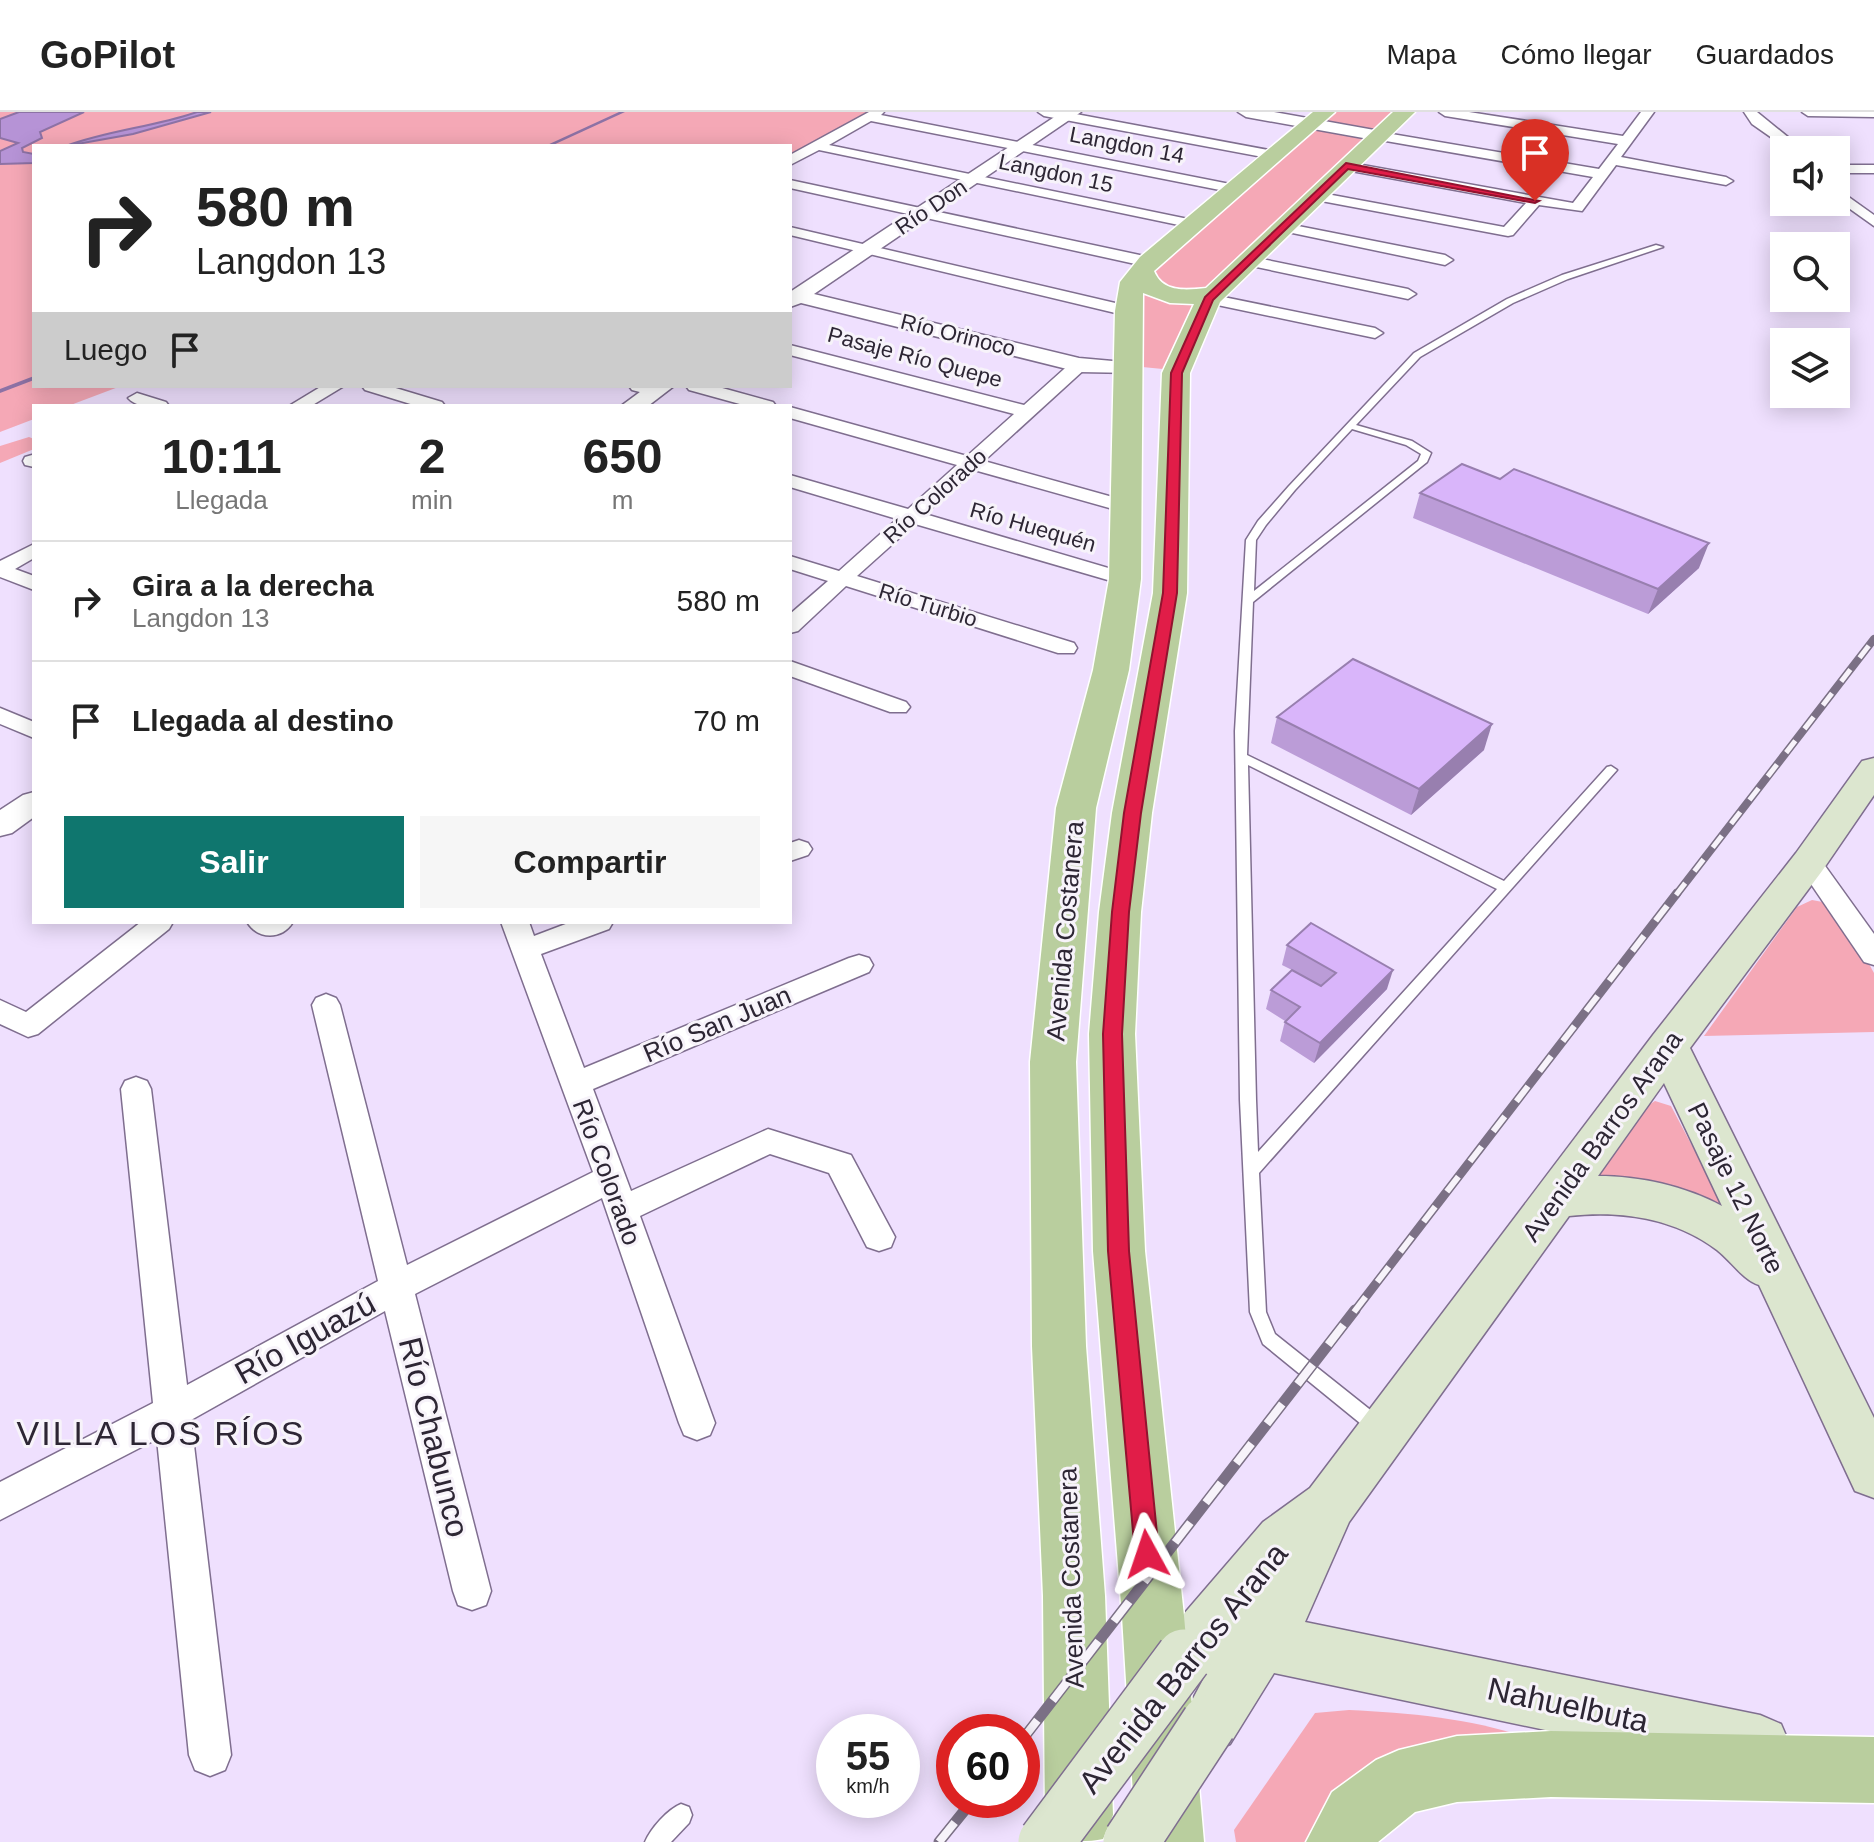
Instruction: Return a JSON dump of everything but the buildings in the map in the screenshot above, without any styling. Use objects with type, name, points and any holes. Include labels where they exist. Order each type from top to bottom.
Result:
[{"type":"main road","name":"Avenida Costanera","points":[[1079,1842],[1074,1596],[1059,1346],[1053,1062],[1076,808],[1111,670],[1125,579],[1128,311],[1132,282],[1193,224],[1318,118]]},
{"type":"main road","name":"Avenida Costanera","points":[[1170,1842],[1185,1729],[1119,1251],[1112,1034],[1120,912],[1132,813],[1170,593],[1176,373],[1211,297],[1393,124]]},
{"type":"main road","points":[[1145,267],[1144,281],[1159,293],[1185,298],[1211,297]]},
{"type":"main road","name":"Avenida Barros Arana","points":[[1131,1842],[1185,1729],[1263,1642],[1286,1601],[1330,1504],[1668,1046],[1809,862],[1874,769]]},
{"type":"main road","name":"Pasaje 12 Norte","points":[[1668,1046],[1874,1473]]},
{"type":"main road","name":"Pasaje 12 Norte","points":[[1557,1198],[1584,1193],[1613,1193],[1674,1207],[1734,1238],[1761,1258],[1783,1287]]},
{"type":"main road","name":"Avenida Barros Arana","points":[[1046,1842],[1184,1657],[1282,1541],[1330,1504]]},
{"type":"main road","name":"Nahuelbuta","points":[[1263,1642],[1874,1769]]},
{"type":"main road","points":[[1340,1842],[1356,1816],[1399,1783],[1457,1769],[1551,1764],[1874,1769]]},
{"type":"street","points":[[1044,112],[1070,114],[1274,155]]},
{"type":"street","points":[[1246,112],[1393,124],[1602,174]]},
{"type":"street","points":[[1445,112],[1627,141]]},
{"type":"street","points":[[1346,166],[1577,208],[1645,112]]},
{"type":"street","points":[[1750,112],[1778,136]]},
{"type":"street","points":[[1808,112],[1874,113]]},
{"type":"street","points":[[792,160],[874,114]]},
{"type":"street","name":"Langdon 14","points":[[874,114],[1021,147],[1235,189]]},
{"type":"street","name":"Río Don","points":[[793,297],[1070,114]]},
{"type":"street","points":[[1844,114],[1864,128]]},
{"type":"street","name":"Langdon 15","points":[[817,146],[1193,224]]},
{"type":"street","points":[[1613,160],[1726,181]]},
{"type":"street","points":[[1850,169],[1874,169]]},
{"type":"street","points":[[792,184],[1145,267]]},
{"type":"street","points":[[1316,196],[1508,232],[1535,201]]},
{"type":"street","points":[[1850,203],[1874,222]]},
{"type":"street","points":[[1283,227],[1445,260]]},
{"type":"street","points":[[792,231],[1128,311]]},
{"type":"street","points":[[1247,261],[1408,294]]},
{"type":"street","name":"Río Orinoco","points":[[793,297],[1079,365],[1127,368]]},
{"type":"street","points":[[1211,297],[1375,333]]},
{"type":"street","name":"Pasaje Río Quepe","points":[[792,351],[1028,412]]},
{"type":"street","name":"Río Colorado","points":[[792,624],[1079,365]]},
{"type":"street","points":[[302,404],[331,388]]},
{"type":"street","points":[[378,388],[430,404]]},
{"type":"street","points":[[635,404],[652,388]]},
{"type":"street","points":[[702,388],[760,404]]},
{"type":"street","points":[[137,398],[154,404]]},
{"type":"street","points":[[792,413],[1127,507]]},
{"type":"street","name":"Río Huequén","points":[[792,482],[1125,579]]},
{"type":"street","points":[[0,570],[32,551]]},
{"type":"street","name":"Río Turbio","points":[[792,563],[1066,648]]},
{"type":"street","points":[[0,570],[32,583]]},
{"type":"street","points":[[792,669],[898,707]]},
{"type":"street","points":[[0,715],[32,730]]},
{"type":"street","points":[[1809,862],[1874,955]]},
{"type":"street","points":[[0,1011],[28,1026],[156,924]]},
{"type":"street","points":[[519,936],[588,924]]},
{"type":"street","name":"Río Colorado","points":[[519,936],[616,1194],[697,1423]]},
{"type":"street","name":"Río San Juan","points":[[575,1084],[859,965]]},
{"type":"street","name":"Río Chabunco","points":[[326,1005],[472,1591]]},
{"type":"street","points":[[136,1089],[210,1755]]},
{"type":"street","name":"Río Iguazú","points":[[0,1502],[172,1412],[397,1287],[616,1194],[768,1141],[840,1164],[879,1237]]},
{"type":"lane","points":[[1384,1431],[1269,1339],[1258,1312],[1241,731],[1251,540],[1292,488],[1417,355],[1496,308],[1565,277],[1659,247]]},
{"type":"lane","points":[[1248,601],[1422,462],[1426,453],[1409,443],[1350,426]]},
{"type":"lane","points":[[1243,758],[1506,888]]},
{"type":"lane","points":[[1252,1170],[1611,770]]},
{"type":"lane","points":[[656,1842],[681,1815]]},
{"type":"shaded area","points":[[0,112],[872,112],[792,155],[792,144],[32,144],[32,388],[116,388],[73,404],[32,404],[32,420],[0,432]]},
{"type":"shaded area","points":[[19,112],[84,112],[40,132],[42,138],[22,148],[23,152],[32,154],[32,163],[0,164],[0,151],[18,143],[0,138],[0,119]]},
{"type":"shaded area","points":[[197,112],[211,112],[133,134],[73,144],[99,136]]},
{"type":"shaded area","points":[[1329,112],[1400,112],[1205,298],[1173,370],[1132,366],[1137,282]]},
{"type":"shaded area","points":[[32,438],[32,450],[0,463],[0,446]]},
{"type":"shaded area","points":[[1812,900],[1828,903],[1839,910],[1874,973],[1874,1032],[1704,1036],[1797,907]]},
{"type":"shaded area","points":[[1655,1101],[1671,1106],[1726,1210],[1593,1182],[1644,1108]]},
{"type":"shaded area","points":[[1349,1710],[1446,1718],[1539,1742],[1324,1842],[1236,1842],[1234,1830],[1315,1713]]},
{"type":"waterway","points":[[551,144],[623,112]]},
{"type":"waterway","points":[[0,391],[32,379]]},
{"type":"railway","points":[[1676,895],[1874,639]]},
{"type":"railway","points":[[1354,1312],[1677,893]]},
{"type":"railway","points":[[1040,1717],[1355,1310]]},
{"type":"railway","points":[[939,1842],[958,1818]]},
{"type":"district","name":"VILLA LOS RÍOS","points":[[161,1433]]},
{"type":"route","points":[[1147,1554],[1119,1251],[1112,1034],[1120,912],[1132,813],[1170,593],[1176,373],[1209,299],[1346,166],[1535,201]]}]
